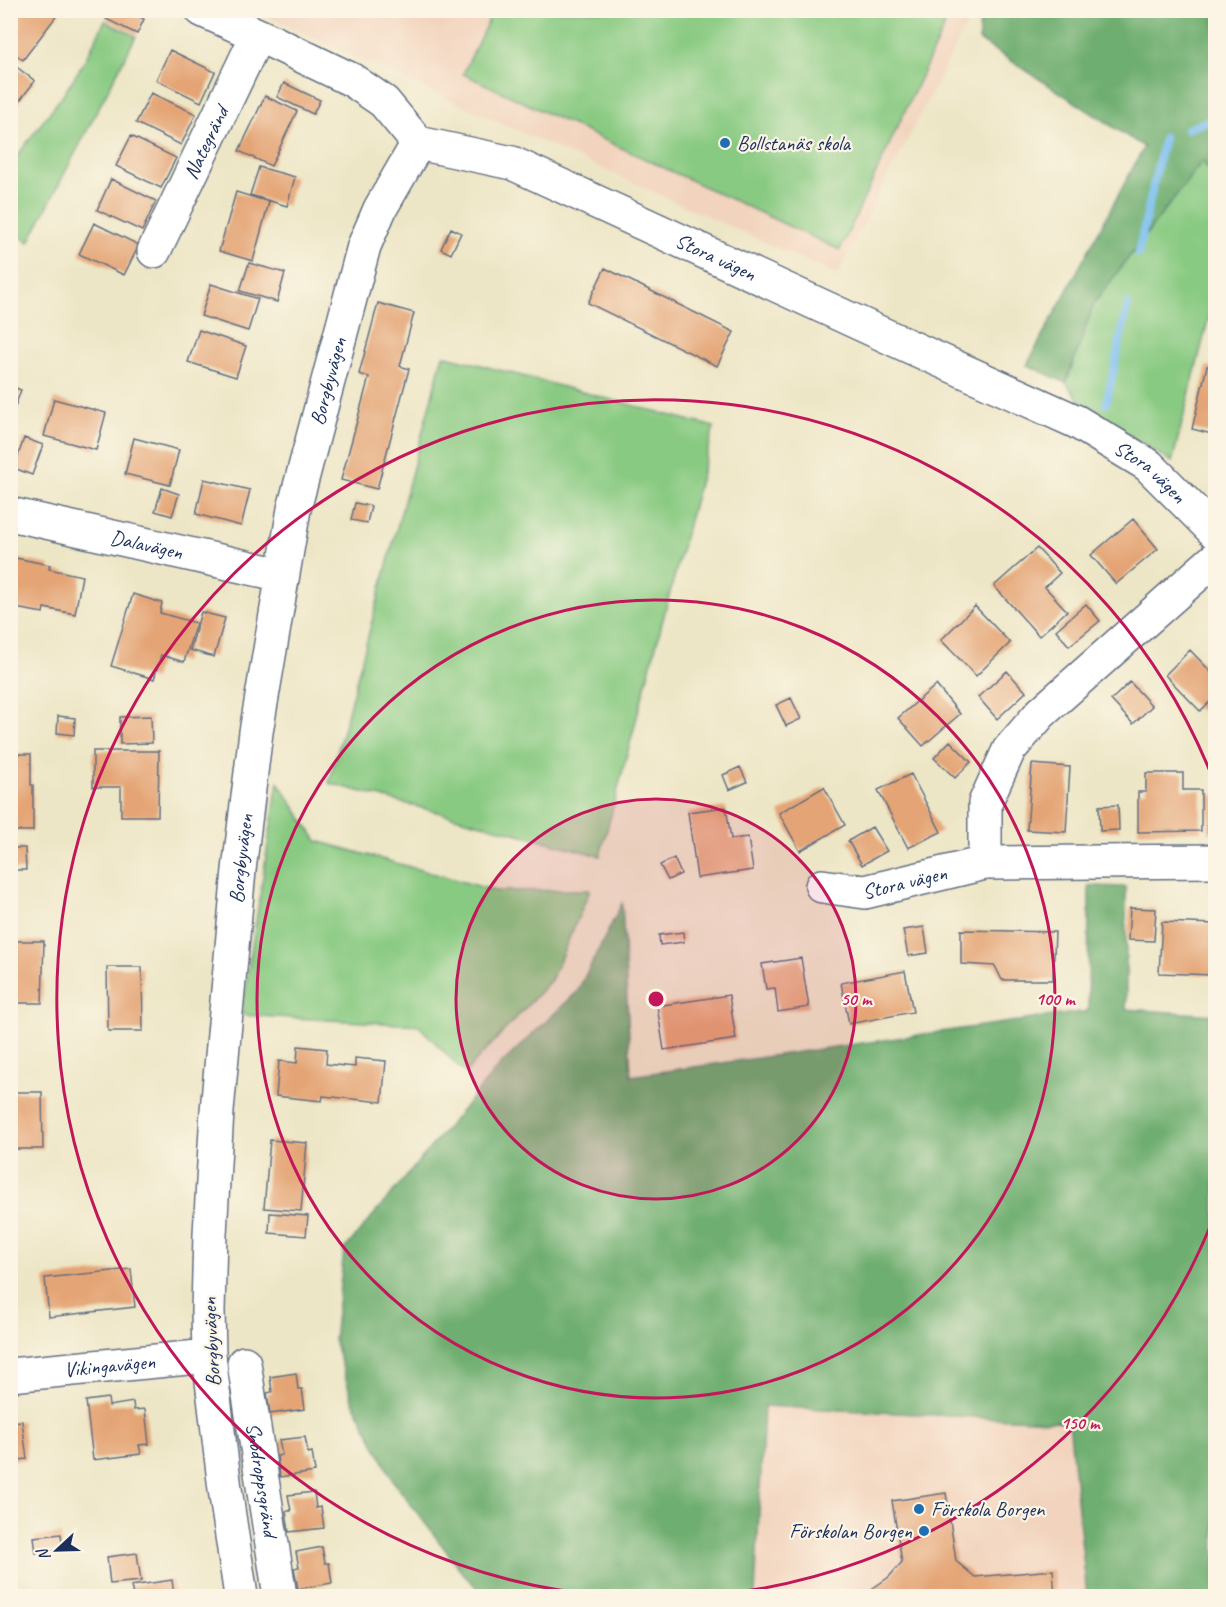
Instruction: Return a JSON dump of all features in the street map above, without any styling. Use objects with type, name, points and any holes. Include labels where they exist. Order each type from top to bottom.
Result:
[{"type":"street","points":[[201,10],[352,80],[384,102],[418,143]]},
{"type":"street","name":"Nategränd","points":[[154,251],[257,36]]},
{"type":"street","name":"Stora vägen","points":[[418,143],[512,163],[1077,422],[1148,465],[1215,533]]},
{"type":"street","name":"Borgbyvägen","points":[[241,1596],[209,1356],[210,1234],[217,1111],[237,893],[256,732],[294,509],[364,246],[380,209],[418,143]]},
{"type":"street","name":"Dalavägen","points":[[10,514],[282,575]]},
{"type":"street","points":[[985,863],[985,803],[1010,750],[1041,713],[1215,558]]},
{"type":"street","name":"Stora vägen","points":[[822,886],[865,892],[985,863],[1215,861]]},
{"type":"street","name":"Vikingavägen","points":[[10,1375],[209,1356]]},
{"type":"street","name":"Snödroppsgränd","points":[[244,1363],[280,1596]]},
{"type":"shaded area","name":"Bollstanäs skola","points":[[253,11],[974,11],[837,275]]},
{"type":"shaded area","name":"Förskola Borgen","points":[[764,1406],[1070,1422],[1087,1596],[755,1596]]},
{"type":"green space","name":"Bollstanäs skola","points":[[493,11],[914,11],[945,25],[840,250],[463,74]]},
{"type":"green space","points":[[980,11],[1215,11],[1215,177],[1202,161],[1094,303],[1066,383],[1027,365],[1144,147],[979,40]]},
{"type":"green space","points":[[105,21],[136,36],[29,242],[11,230],[11,164],[65,92],[83,64]]},
{"type":"green space","points":[[1202,161],[1215,177],[1215,293],[1172,462],[1085,407],[1066,383],[1094,303]]},
{"type":"green space","points":[[443,355],[714,427],[600,856],[329,783]]},
{"type":"green space","points":[[278,782],[317,841],[496,891],[590,890],[551,980],[465,1073],[418,1025],[241,1015]]},
{"type":"green space","points":[[1089,886],[1126,887],[1126,1009],[1215,1015],[1215,1596],[1087,1596],[1069,1422],[764,1406],[755,1596],[486,1596],[466,1577],[394,1482],[353,1402],[334,1340],[344,1250],[499,1066],[577,992],[622,903],[631,1076],[1088,1011]]},
{"type":"green space","points":[[423,1590],[430,1596],[392,1596],[393,1591]]},
{"type":"building","points":[[17,10],[61,10],[23,60],[10,50],[10,19]]},
{"type":"building","points":[[110,10],[126,10],[144,19],[137,34],[106,19]]},
{"type":"building","points":[[170,50],[215,72],[201,102],[156,80]]},
{"type":"building","points":[[10,62],[35,81],[17,104],[10,100]]},
{"type":"building","points":[[284,83],[320,100],[313,114],[277,97]]},
{"type":"building","points":[[151,93],[196,114],[181,145],[136,123]]},
{"type":"building","points":[[265,96],[297,111],[271,166],[239,151]]},
{"type":"building","points":[[131,136],[176,158],[161,188],[116,166]]},
{"type":"building","points":[[259,167],[295,177],[287,206],[250,195]]},
{"type":"building","points":[[111,179],[156,201],[142,231],[97,210]]},
{"type":"building","points":[[236,192],[269,202],[253,261],[219,251]]},
{"type":"building","points":[[94,223],[139,245],[124,275],[79,254]]},
{"type":"building","points":[[451,228],[461,233],[451,254],[441,249]]},
{"type":"building","points":[[249,263],[285,273],[277,302],[240,291]]},
{"type":"building","points":[[605,268],[734,332],[717,366],[588,303]]},
{"type":"building","points":[[211,284],[258,299],[248,331],[201,316]]},
{"type":"building","points":[[378,303],[414,313],[400,366],[409,369],[377,489],[341,480],[369,377],[359,374]]},
{"type":"building","points":[[199,330],[246,346],[236,377],[188,362]]},
{"type":"building","points":[[1207,366],[1216,368],[1216,435],[1192,429]]},
{"type":"building","points":[[10,386],[21,390],[11,418],[10,418]]},
{"type":"building","points":[[54,399],[106,413],[96,450],[44,436]]},
{"type":"building","points":[[24,438],[43,445],[32,475],[14,468]]},
{"type":"building","points":[[134,438],[179,450],[170,485],[125,474]]},
{"type":"building","points":[[204,479],[250,490],[241,526],[196,514]]},
{"type":"building","points":[[162,488],[179,494],[172,516],[155,511]]},
{"type":"building","points":[[355,503],[371,506],[367,523],[351,520]]},
{"type":"building","points":[[1133,519],[1158,549],[1116,584],[1091,555]]},
{"type":"building","points":[[1037,548],[1060,573],[1045,587],[1067,611],[1039,636],[994,586]]},
{"type":"building","points":[[16,558],[50,565],[49,569],[82,576],[75,614],[44,608],[43,613],[10,607],[10,589]]},
{"type":"building","points":[[133,594],[162,603],[160,613],[196,623],[184,662],[161,655],[154,679],[111,666]]},
{"type":"building","points":[[1086,604],[1100,621],[1069,646],[1056,630]]},
{"type":"building","points":[[975,606],[1010,643],[976,676],[941,640]]},
{"type":"building","points":[[201,612],[225,618],[214,657],[190,650]]},
{"type":"building","points":[[1190,650],[1216,677],[1216,696],[1200,711],[1165,675]]},
{"type":"building","points":[[1007,671],[1026,692],[997,719],[978,697]]},
{"type":"building","points":[[1130,682],[1152,706],[1133,724],[1111,700]]},
{"type":"building","points":[[936,685],[960,714],[923,746],[898,718]]},
{"type":"building","points":[[791,698],[801,719],[786,726],[776,705]]},
{"type":"building","points":[[58,716],[75,718],[74,735],[57,733]]},
{"type":"building","points":[[151,716],[152,743],[120,744],[120,717]]},
{"type":"building","points":[[950,741],[971,762],[955,778],[934,758]]},
{"type":"building","points":[[93,751],[159,751],[158,816],[121,816],[121,787],[93,787]]},
{"type":"building","points":[[10,754],[31,754],[33,831],[10,831]]},
{"type":"building","points":[[1032,764],[1070,767],[1066,832],[1027,830]]},
{"type":"building","points":[[740,767],[747,782],[729,790],[723,775]]},
{"type":"building","points":[[1146,773],[1183,773],[1183,790],[1201,790],[1201,831],[1138,832],[1138,792],[1146,792]]},
{"type":"building","points":[[911,774],[941,832],[908,848],[878,790]]},
{"type":"building","points":[[824,787],[845,825],[800,851],[779,813]]},
{"type":"building","points":[[1209,795],[1216,795],[1216,833],[1208,833]]},
{"type":"building","points":[[1118,805],[1119,830],[1100,831],[1099,806]]},
{"type":"building","points":[[726,807],[731,839],[748,837],[753,870],[697,878],[688,812]]},
{"type":"building","points":[[872,827],[887,851],[862,865],[848,841]]},
{"type":"building","points":[[10,848],[25,848],[26,870],[10,870]]},
{"type":"building","points":[[674,858],[681,874],[668,880],[660,865]]},
{"type":"building","points":[[1130,908],[1156,909],[1154,941],[1128,940]]},
{"type":"building","points":[[1162,922],[1215,924],[1213,975],[1159,973]]},
{"type":"building","points":[[924,927],[928,953],[908,956],[903,930]]},
{"type":"building","points":[[961,930],[1055,932],[1053,980],[1002,980],[995,966],[961,964]]},
{"type":"building","points":[[683,932],[684,942],[660,945],[659,935]]},
{"type":"building","points":[[12,941],[44,941],[42,1003],[11,1003]]},
{"type":"building","points":[[801,958],[809,1007],[778,1012],[775,988],[766,989],[762,964]]},
{"type":"building","points":[[107,967],[142,967],[143,1031],[108,1031]]},
{"type":"building","points":[[905,971],[913,1012],[849,1024],[841,983]]},
{"type":"building","points":[[729,995],[736,1039],[664,1050],[657,1006]]},
{"type":"building","points":[[298,1046],[327,1049],[326,1064],[355,1067],[355,1058],[386,1061],[382,1102],[323,1096],[322,1101],[276,1096],[279,1061],[297,1063]]},
{"type":"building","points":[[11,1092],[42,1092],[43,1149],[11,1149]]},
{"type":"building","points":[[270,1140],[307,1143],[301,1211],[264,1208]]},
{"type":"building","points":[[270,1213],[308,1216],[306,1236],[269,1233]]},
{"type":"building","points":[[131,1269],[135,1307],[49,1317],[45,1278]]},
{"type":"building","points":[[296,1373],[298,1389],[302,1389],[305,1409],[270,1414],[267,1393],[272,1392],[270,1377]]},
{"type":"building","points":[[108,1398],[109,1406],[133,1402],[134,1410],[145,1409],[149,1444],[139,1445],[141,1454],[93,1460],[86,1401]]},
{"type":"building","points":[[22,1421],[27,1459],[10,1461],[10,1422]]},
{"type":"building","points":[[305,1437],[308,1453],[312,1452],[315,1472],[280,1477],[277,1456],[282,1455],[279,1440]]},
{"type":"building","points":[[314,1492],[316,1508],[321,1507],[324,1528],[289,1532],[286,1511],[291,1511],[288,1495]]},
{"type":"building","name":"Förskolan Borgen","points":[[946,1493],[956,1561],[975,1577],[1053,1570],[1055,1596],[874,1596],[873,1588],[889,1577],[902,1562],[892,1501]]},
{"type":"building","points":[[61,1534],[63,1550],[36,1553],[34,1537]]},
{"type":"building","points":[[322,1547],[325,1563],[329,1563],[332,1583],[298,1589],[294,1568],[299,1567],[296,1552]]},
{"type":"building","points":[[137,1553],[141,1581],[110,1584],[107,1557]]},
{"type":"building","points":[[172,1580],[174,1596],[133,1596],[131,1586]]},
{"type":"waterway","points":[[1187,129],[1216,118]]},
{"type":"waterway","points":[[1138,254],[1164,137]]},
{"type":"waterway","points":[[1106,404],[1128,304]]},
{"type":"place","name":"Bollstanäs skola","points":[[725,143]]},
{"type":"place","name":"Förskola Borgen","points":[[919,1509]]},
{"type":"place","name":"Förskolan Borgen","points":[[924,1531]]}]
